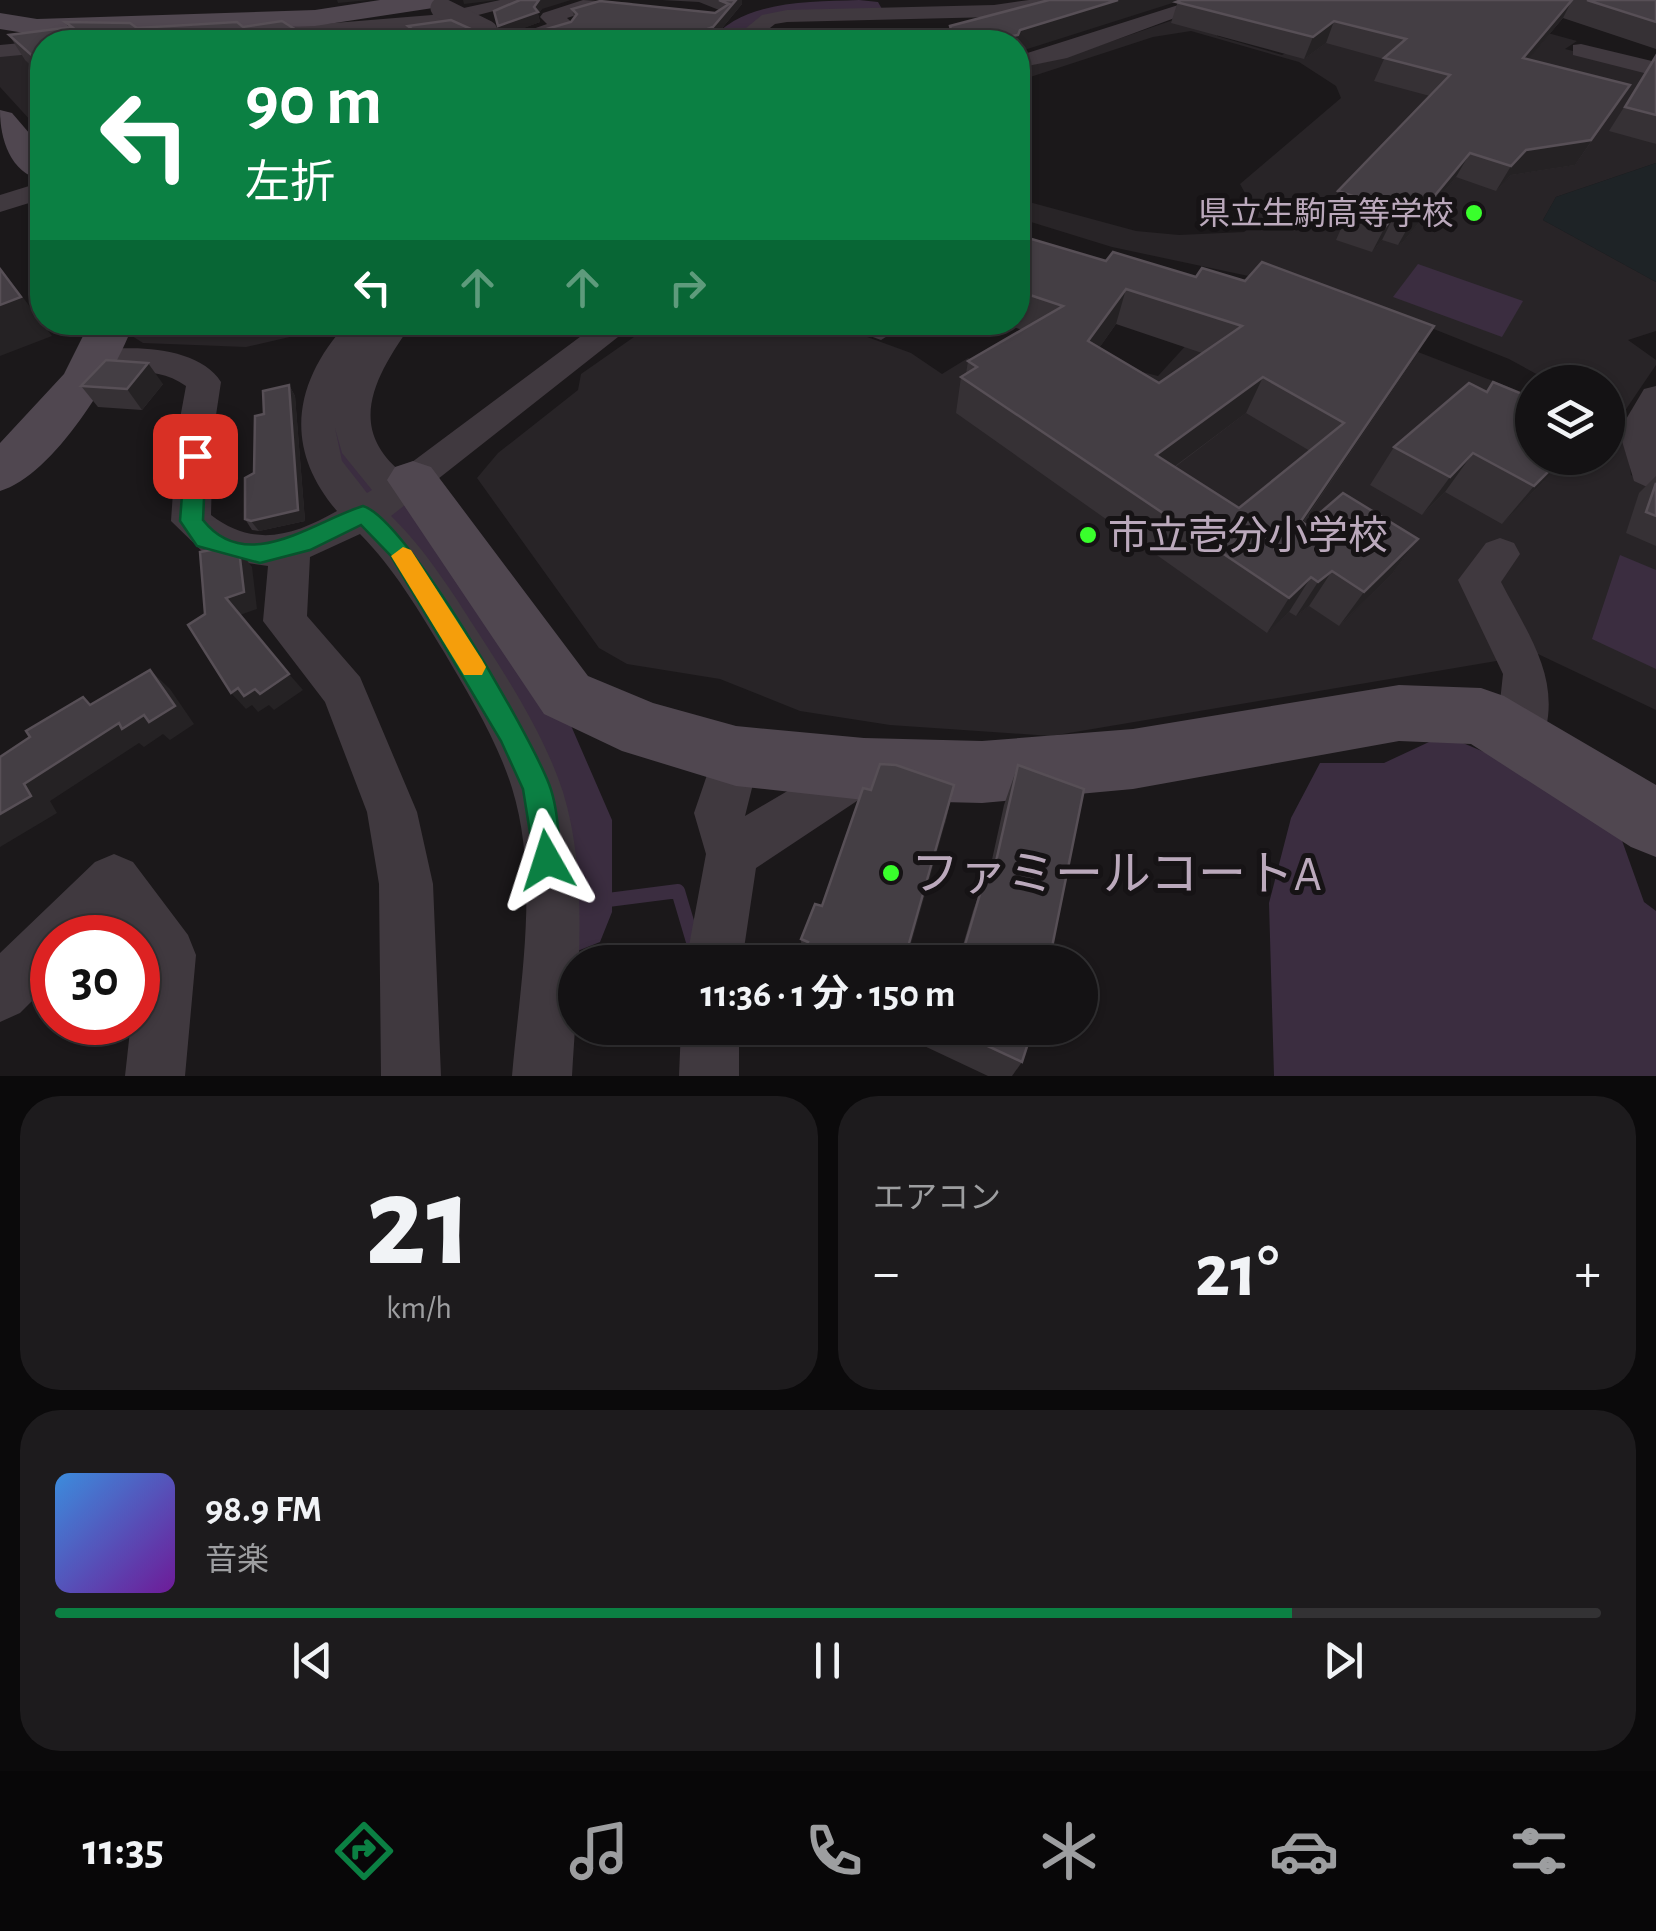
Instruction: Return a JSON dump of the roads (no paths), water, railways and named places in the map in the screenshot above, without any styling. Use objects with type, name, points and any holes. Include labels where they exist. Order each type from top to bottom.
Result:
[{"type":"street","points":[[310,30],[397,25],[475,14],[526,0]]},
{"type":"street","points":[[729,30],[758,6],[1016,0]]},
{"type":"street","points":[[755,30],[769,19],[787,16],[994,10],[1069,0]]},
{"type":"street","points":[[1030,60],[1059,54],[1213,0]]},
{"type":"street","points":[[542,30],[564,25],[550,17],[600,1],[638,5]]},
{"type":"street","points":[[141,30],[315,18],[434,3],[484,30]]},
{"type":"street","points":[[0,22],[30,33]]},
{"type":"street","points":[[0,32],[30,36]]},
{"type":"street","points":[[0,51],[30,40]]},
{"type":"street","points":[[1581,50],[1656,69]]},
{"type":"street","points":[[0,120],[30,154]]},
{"type":"street","points":[[0,204],[30,194]]},
{"type":"street","points":[[355,335],[346,346],[319,411],[322,459],[387,499],[399,550],[457,640],[537,789],[546,826],[550,928],[542,1076]]},
{"type":"street","points":[[386,335],[372,352],[364,372],[355,434],[360,453],[387,499],[566,695],[645,730],[736,756],[864,769],[982,772],[1133,760],[1399,712],[1481,716],[1656,823]]},
{"type":"street","points":[[0,473],[61,407],[104,342],[131,359],[176,364],[204,382],[195,435],[191,521],[206,540],[260,554],[290,547],[387,499],[604,335]]},
{"type":"street","points":[[1656,397],[1637,430],[1647,472],[1656,478]]},
{"type":"street","points":[[290,547],[285,622],[344,691],[392,812],[406,884],[411,1076]]},
{"type":"street","points":[[1500,554],[1479,580],[1526,674],[1520,740]]},
{"type":"street","points":[[717,945],[732,854],[719,814],[736,756]]},
{"type":"street","points":[[732,854],[864,769]]},
{"type":"street","points":[[80,915],[114,881],[139,915]]},
{"type":"street","points":[[160,944],[168,955],[160,1029]]},
{"type":"street","points":[[0,994],[30,965]]},
{"type":"street","points":[[155,1076],[158,1045]]},
{"type":"street","points":[[709,1076],[710,1045]]},
{"type":"waterway","points":[[739,30],[751,19],[772,12],[867,9]]},
{"type":"waterway","points":[[353,361],[335,404],[335,434],[346,463],[440,573],[543,745],[572,820],[570,912]]},
{"type":"waterway","points":[[569,905],[678,891],[694,945]]},
{"type":"place","name":"県立生駒高等学校","points":[[1474,213]]},
{"type":"place","name":"市立壱分小学校","points":[[1088,535]]},
{"type":"place","name":"ファミールコートA","points":[[891,873]]}]
